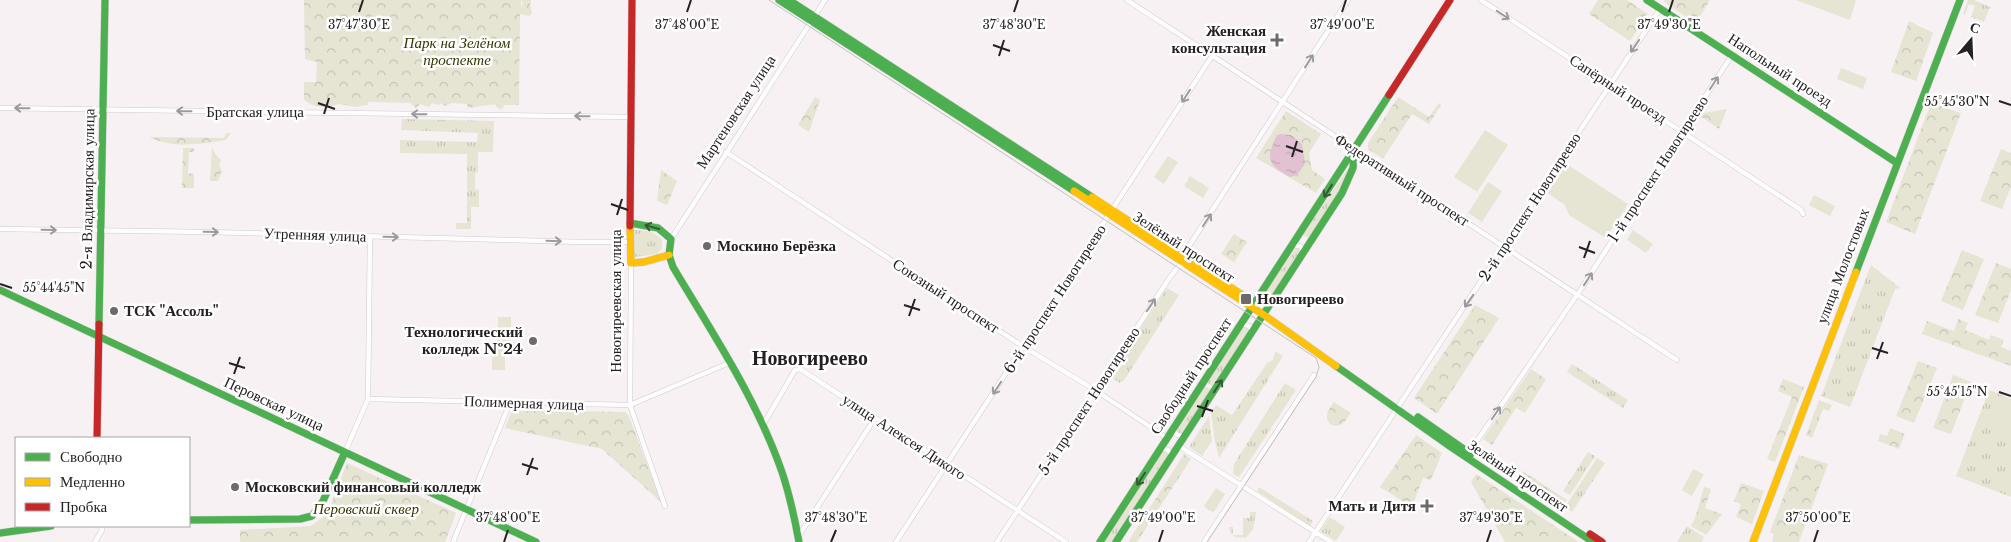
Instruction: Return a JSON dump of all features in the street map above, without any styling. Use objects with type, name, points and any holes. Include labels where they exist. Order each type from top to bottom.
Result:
[{"type":"main road","name":"2-я Владимирская улица","points":[[97,437],[105,0]]},
{"type":"main road","name":"Новогиреевская улица","points":[[631,263],[630,117],[632,0]]},
{"type":"main road","name":"Зелёный проспект","points":[[779,0],[813,19],[1265,313],[1593,542]]},
{"type":"main road","name":"Зелёный проспект","points":[[788,0],[813,19]]},
{"type":"main road","name":"Свободный проспект","points":[[1100,542],[1450,0]]},
{"type":"main road","name":"Напольный проезд","points":[[1647,0],[1897,163]]},
{"type":"main road","name":"улица Молостовых","points":[[1753,542],[1960,0]]},
{"type":"main road","name":"Свободный проспект","points":[[1116,542],[1254,332],[1348,182],[1354,162],[1354,150]]},
{"type":"main road","points":[[630,223],[660,229],[667,233],[671,239],[668,255],[673,267],[751,399],[764,425],[785,480],[798,540]]},
{"type":"main road","points":[[631,263],[644,262],[668,255]]},
{"type":"main road","name":"Перовская улица","points":[[0,290],[536,542]]},
{"type":"main road","points":[[190,520],[300,518],[312,516],[323,501],[345,452]]},
{"type":"main road","name":"Зелёный проспект","points":[[1467,455],[1602,542]]},
{"type":"main road","points":[[0,533],[44,527]]},
{"type":"street","name":"Мартеновская улица","points":[[671,239],[825,0]]},
{"type":"street","name":"Федеративный проспект","points":[[1127,0],[1677,360]]},
{"type":"street","name":"5-й проспект Новогиреево","points":[[997,542],[1095,390],[1183,260],[1348,0]]},
{"type":"street","name":"Сапёрный проезд","points":[[1481,0],[1802,210],[1803,214]]},
{"type":"street","name":"2-й проспект Новогиреево","points":[[1308,542],[1660,8]]},
{"type":"street","name":"1-й проспект Новогиреево","points":[[1467,455],[1578,295],[1732,55]]},
{"type":"street","name":"6-й проспект Новогиреево","points":[[896,542],[1212,56]]},
{"type":"street","name":"Братская улица","points":[[0,108],[630,117]]},
{"type":"street","name":"Союзный проспект","points":[[726,152],[1167,438]]},
{"type":"street","name":"Утренняя улица","points":[[0,229],[630,242]]},
{"type":"street","points":[[345,452],[368,399],[370,237]]},
{"type":"street","points":[[1293,245],[1300,246],[1305,252]]},
{"type":"street","name":"Новогиреевская улица","points":[[631,263],[630,405],[666,506]]},
{"type":"street","points":[[1262,292],[1267,298],[1274,300]]},
{"type":"street","points":[[1242,324],[1249,326],[1254,332]]},
{"type":"street","name":"Полимерная улица","points":[[368,399],[630,405],[729,362]]},
{"type":"street","name":"улица Алексея Дикого","points":[[764,425],[797,369],[1066,542]]},
{"type":"street","points":[[1204,542],[1314,375]]},
{"type":"street","points":[[453,542],[510,403]]},
{"type":"street","points":[[798,540],[875,418]]},
{"type":"street","points":[[1173,430],[1177,436],[1184,437]]},
{"type":"street","points":[[1179,446],[1331,542]]},
{"type":"street","points":[[1161,448],[1168,450],[1172,456]]},
{"type":"street","points":[[95,541],[99,527]]},
{"type":"green space","name":"Парк на Зелёном проспекте","points":[[304,0],[521,0],[531,0],[532,13],[529,16],[520,14],[519,105],[504,105],[500,110],[495,104],[468,108],[467,104],[452,103],[445,106],[441,103],[439,105],[432,103],[429,107],[420,104],[416,108],[410,103],[369,102],[367,105],[355,107],[340,104],[326,107],[312,105],[304,100],[304,82],[316,82],[317,62],[305,59]]},
{"type":"green space","points":[[1598,0],[1627,0],[1648,14],[1630,41],[1589,14]]},
{"type":"green space","points":[[1665,0],[1710,0],[1696,23],[1664,2]]},
{"type":"green space","points":[[1796,0],[1856,0],[1850,20]]},
{"type":"green space","points":[[1968,0],[1974,0],[1990,7],[1984,22],[1971,17],[1975,6],[1969,4],[1965,15],[1963,14]]},
{"type":"green space","points":[[1909,21],[1933,33],[1916,81],[1891,72]]},
{"type":"green space","points":[[1841,68],[1867,78],[1863,89],[1837,79]]},
{"type":"green space","points":[[815,97],[820,100],[809,132],[798,125]]},
{"type":"green space","points":[[1398,97],[1429,117],[1439,103],[1441,105],[1429,124],[1412,114],[1383,159],[1368,149],[1368,143]]},
{"type":"green space","points":[[1931,103],[1961,113],[1915,234],[1886,222]]},
{"type":"green space","points":[[1727,109],[1719,129],[1697,114]]},
{"type":"green space","points":[[1286,111],[1321,134],[1309,153],[1312,170],[1325,179],[1316,193],[1256,158]]},
{"type":"green space","points":[[402,119],[494,121],[493,152],[478,152],[478,172],[475,173],[475,189],[479,190],[479,207],[471,207],[471,229],[456,229],[456,223],[467,223],[467,154],[400,153],[400,140],[477,142],[478,133],[401,130]]},
{"type":"green space","points":[[1485,130],[1508,145],[1477,192],[1454,177]]},
{"type":"green space","points":[[226,133],[231,133],[226,140],[207,143],[177,144],[158,141],[149,137],[224,138]]},
{"type":"green space","points":[[212,147],[215,154],[221,160],[219,165],[222,171],[218,181],[210,181]]},
{"type":"green space","points":[[183,148],[194,148],[194,152],[189,152],[188,173],[194,174],[194,188],[182,188]]},
{"type":"green space","points":[[2001,149],[2011,153],[2011,187],[2002,209],[1980,201]]},
{"type":"green space","points":[[1168,156],[1178,162],[1164,184],[1154,177]]},
{"type":"green space","points":[[1565,163],[1628,204],[1606,238],[1569,215],[1565,205],[1546,192]]},
{"type":"green space","points":[[1351,164],[1342,186],[1310,239],[1303,235]]},
{"type":"green space","points":[[661,170],[677,181],[667,205],[657,201]]},
{"type":"green space","points":[[1190,176],[1209,188],[1203,198],[1184,186]]},
{"type":"green space","points":[[1488,182],[1502,191],[1482,222],[1468,213]]},
{"type":"green space","points":[[1814,195],[1835,206],[1830,216],[1809,205]]},
{"type":"green space","points":[[634,230],[650,231],[662,239],[662,248],[657,254],[635,257]]},
{"type":"green space","points":[[1633,230],[1653,244],[1646,253],[1627,240]]},
{"type":"green space","points":[[1234,234],[1247,242],[1234,262],[1221,254]]},
{"type":"green space","points":[[1296,247],[1302,251],[1271,298],[1265,294]]},
{"type":"green space","points":[[1962,250],[1984,259],[1963,310],[1941,301]]},
{"type":"green space","points":[[1996,263],[2011,269],[2011,290],[1998,323],[1975,315]]},
{"type":"green space","points":[[1871,265],[1900,288],[1895,289],[1850,407],[1821,396]]},
{"type":"green space","points":[[1167,288],[1179,295],[1123,382],[1121,381],[1120,383],[1109,376]]},
{"type":"green space","points":[[1475,305],[1499,318],[1437,414],[1414,398]]},
{"type":"green space","points":[[498,317],[511,317],[511,342],[498,342]]},
{"type":"green space","points":[[1958,319],[1968,323],[1965,330],[1989,340],[1991,335],[2004,340],[2001,347],[2011,351],[2011,366],[1922,334],[1927,321],[1954,331]]},
{"type":"green space","points":[[1244,326],[1250,330],[1214,387],[1207,383]]},
{"type":"green space","points":[[492,348],[505,348],[505,370],[492,370]]},
{"type":"green space","points":[[1275,351],[1283,356],[1219,458],[1211,412],[1216,405],[1232,415],[1267,363],[1273,360]]},
{"type":"green space","points":[[1918,361],[1937,368],[1914,423],[1896,416]]},
{"type":"green space","points":[[1572,364],[1628,400],[1623,408],[1567,372]]},
{"type":"green space","points":[[1531,369],[1546,379],[1525,413],[1516,408],[1492,445],[1483,439]]},
{"type":"green space","points":[[1953,375],[1971,382],[1951,434],[1933,428]]},
{"type":"green space","points":[[1783,379],[1804,387],[1775,462],[1767,459],[1792,397],[1778,391]]},
{"type":"green space","points":[[1285,383],[1296,390],[1239,477],[1233,474],[1234,464]]},
{"type":"green space","points":[[1205,386],[1211,390],[1182,435],[1176,431]]},
{"type":"green space","points":[[1989,390],[2011,399],[2011,497],[1956,476]]},
{"type":"green space","points":[[1819,400],[1832,405],[1829,411],[1823,409],[1812,438],[1806,435]]},
{"type":"green space","points":[[1334,402],[1351,413],[1341,425],[1330,424],[1327,420],[1329,409]]},
{"type":"green space","points":[[512,410],[625,412],[629,416],[661,502],[602,449],[505,428]]},
{"type":"green space","points":[[1998,410],[2011,414],[2011,431],[1993,424]]},
{"type":"green space","points":[[1209,416],[1212,441],[1202,456],[1189,447]]},
{"type":"green space","points":[[1890,428],[1905,434],[1899,449],[1878,441],[1880,434],[1887,436]]},
{"type":"green space","points":[[1416,435],[1442,453],[1431,480],[1423,478],[1412,507],[1380,487]]},
{"type":"green space","points":[[1163,450],[1170,454],[1112,542],[1104,542]]},
{"type":"green space","points":[[1588,452],[1595,456],[1570,495],[1563,491]]},
{"type":"green space","points":[[1184,454],[1191,459],[1137,542],[1128,542]]},
{"type":"green space","points":[[1799,455],[1828,464],[1799,542],[1772,542],[1774,534],[1770,532]]},
{"type":"green space","points":[[1597,458],[1605,463],[1572,512],[1565,507]]},
{"type":"green space","name":"Перовский сквер","points":[[347,463],[456,513],[445,542],[240,542],[240,530],[311,526],[327,514]]},
{"type":"green space","points":[[1693,469],[1704,474],[1692,496],[1682,490]]},
{"type":"green space","points":[[1523,471],[1567,500],[1563,506],[1519,477]]},
{"type":"green space","points":[[1476,474],[1579,542],[1505,542],[1471,482]]},
{"type":"green space","points":[[1741,483],[1764,491],[1752,524],[1736,517],[1741,504],[1734,501]]},
{"type":"green space","points":[[1259,487],[1313,521],[1310,526],[1257,491]]},
{"type":"green space","points":[[1704,487],[1711,489],[1705,508],[1722,514],[1706,535],[1691,526]]},
{"type":"green space","points":[[1216,488],[1225,494],[1214,512],[1204,506]]},
{"type":"green space","points":[[1250,512],[1256,512],[1253,529],[1246,538],[1233,535],[1243,535],[1243,518],[1250,518]]},
{"type":"green space","points":[[1330,517],[1345,527],[1336,541],[1321,530]]},
{"type":"green space","points":[[1687,526],[1704,537],[1701,542],[1677,542]]},
{"type":"green space","points":[[1229,527],[1233,527],[1233,535],[1230,532]]},
{"type":"water","points":[[1277,135],[1291,135],[1302,144],[1305,164],[1297,175],[1290,177],[1273,165],[1270,156]]},
{"type":"tram line","points":[[769,0],[1316,358],[1319,367],[1316,377],[1207,542]]},
{"type":"traffic: fast","points":[[99,324],[105,0]]},
{"type":"traffic: fast","points":[[779,0],[1074,191]]},
{"type":"traffic: fast","points":[[789,0],[1092,197]]},
{"type":"traffic: fast","points":[[1647,0],[1897,163]]},
{"type":"traffic: fast","points":[[1856,272],[1960,0]]},
{"type":"traffic: fast","points":[[1100,542],[1389,95]]},
{"type":"traffic: fast","points":[[1116,542],[1342,193],[1353,168],[1354,150]]},
{"type":"traffic: fast","points":[[630,223],[658,228],[671,239],[669,255],[673,267],[734,368],[773,448],[788,492],[799,542]]},
{"type":"traffic: fast","points":[[0,290],[536,542]]},
{"type":"traffic: fast","points":[[1336,366],[1448,445],[1593,542]]},
{"type":"traffic: fast","points":[[1418,417],[1471,454]]},
{"type":"traffic: fast","points":[[190,520],[300,519],[312,516],[323,501],[345,452]]},
{"type":"traffic: fast","points":[[0,533],[44,527]]},
{"type":"traffic: slow","points":[[1074,191],[1264,315],[1336,366]]},
{"type":"traffic: slow","points":[[1092,197],[1247,298]]},
{"type":"traffic: slow","points":[[630,226],[631,263],[644,262],[669,255]]},
{"type":"traffic: slow","points":[[1753,542],[1856,272]]},
{"type":"traffic: jam","points":[[630,226],[632,0]]},
{"type":"traffic: jam","points":[[1389,95],[1450,0]]},
{"type":"traffic: jam","points":[[97,437],[99,324]]},
{"type":"traffic: jam","points":[[1590,534],[1602,542]]},
{"type":"place","name":"Женская консультация","points":[[1277,40]]},
{"type":"place","name":"Москино Берёзка","points":[[707,246]]},
{"type":"place","name":"Новогиреево","points":[[1246,299]]},
{"type":"place","name":"ТСК \"Ассоль\"","points":[[114,311]]},
{"type":"place","name":"Технологический колледж №24","points":[[533,341]]},
{"type":"place","name":"Московский финансовый колледж","points":[[235,487]]},
{"type":"place","name":"Мать и Дитя","points":[[1427,506]]},
{"type":"district","name":"Новогиреево","points":[[810,358]]}]
